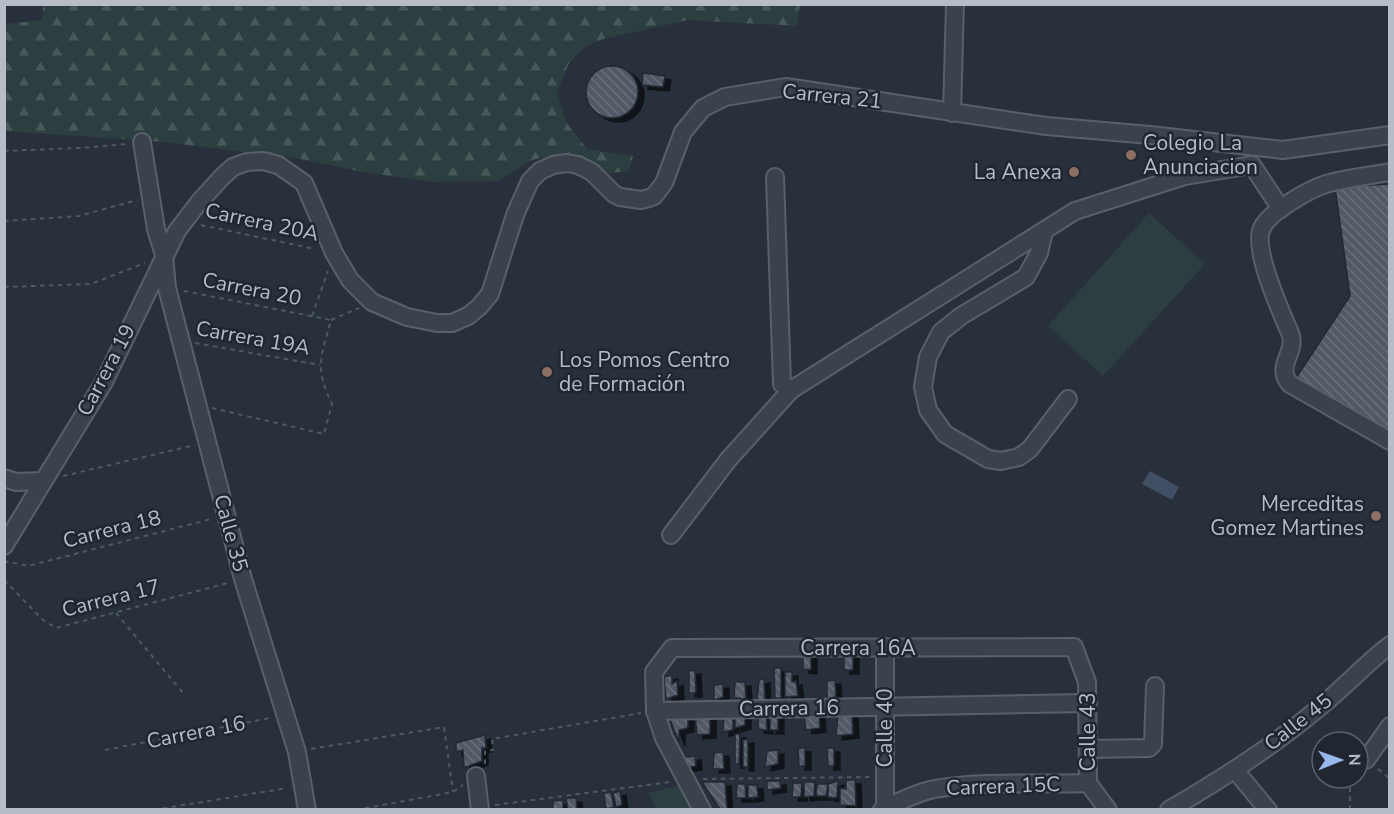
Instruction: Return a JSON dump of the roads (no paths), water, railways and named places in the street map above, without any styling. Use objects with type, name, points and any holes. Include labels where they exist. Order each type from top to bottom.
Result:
[{"type":"street","points":[[952,112],[955,4]]},
{"type":"street","name":"Carrera 21","points":[[164,255],[183,221],[233,167],[248,162],[263,161],[278,165],[304,183],[334,252],[350,280],[372,302],[407,310],[437,323],[452,323],[468,316],[490,294],[514,216],[530,181],[540,171],[553,165],[567,163],[578,165],[592,172],[620,197],[641,200],[649,198],[654,196],[664,183],[683,132],[703,108],[725,97],[786,87],[1046,126],[1283,150],[1389,135]]},
{"type":"street","name":"Calle 35","points":[[142,142],[156,229],[164,255],[167,288],[243,579],[297,752],[307,810]]},
{"type":"street","points":[[1292,149],[1295,156],[1301,159],[1364,147],[1389,145]]},
{"type":"street","points":[[671,535],[728,460],[791,390],[1075,211],[1185,176],[1252,165],[1281,209]]},
{"type":"street","points":[[1389,172],[1326,184],[1269,218],[1261,229],[1260,243],[1265,269],[1292,337],[1290,353],[1283,365],[1285,378],[1290,384],[1389,441]]},
{"type":"street","points":[[776,177],[782,384],[791,390]]},
{"type":"street","points":[[1044,231],[1039,253],[1026,277],[961,316],[941,332],[928,357],[923,387],[927,410],[945,434],[988,459],[1001,461],[1019,458],[1030,449],[1068,399]]},
{"type":"street","name":"Carrera 19","points":[[4,546],[104,381],[164,255]]},
{"type":"street","points":[[4,478],[16,482],[43,481]]},
{"type":"street","name":"Calle 45","points":[[1169,810],[1235,770],[1323,705],[1353,675],[1389,645]]},
{"type":"street","name":"Carrera 16A","points":[[656,711],[654,672],[672,648],[1074,647]]},
{"type":"street","name":"Calle 43","points":[[1074,647],[1087,682],[1088,783]]},
{"type":"street","name":"Calle 40","points":[[884,809],[885,648]]},
{"type":"street","points":[[1088,749],[1149,748],[1154,744],[1155,686]]},
{"type":"street","name":"Carrera 16","points":[[656,711],[1088,703]]},
{"type":"street","points":[[656,711],[664,738],[702,810]]},
{"type":"street","points":[[1370,754],[1389,726]]},
{"type":"street","points":[[1235,770],[1268,810]]},
{"type":"street","points":[[476,776],[480,810]]},
{"type":"street","points":[[1088,783],[1108,810]]},
{"type":"street","name":"Carrera 15C","points":[[884,809],[908,797],[933,789],[983,785],[1088,783]]},
{"type":"water","points":[[1150,471],[1179,487],[1172,500],[1142,484]]},
{"type":"place","name":"Colegio La Anunciacion","points":[[1131,155]]},
{"type":"place","name":"La Anexa","points":[[1074,172]]},
{"type":"place","name":"Los Pomos Centro de Formación","points":[[547,372]]},
{"type":"place","name":"Merceditas Gomez Martines","points":[[1376,516]]}]
